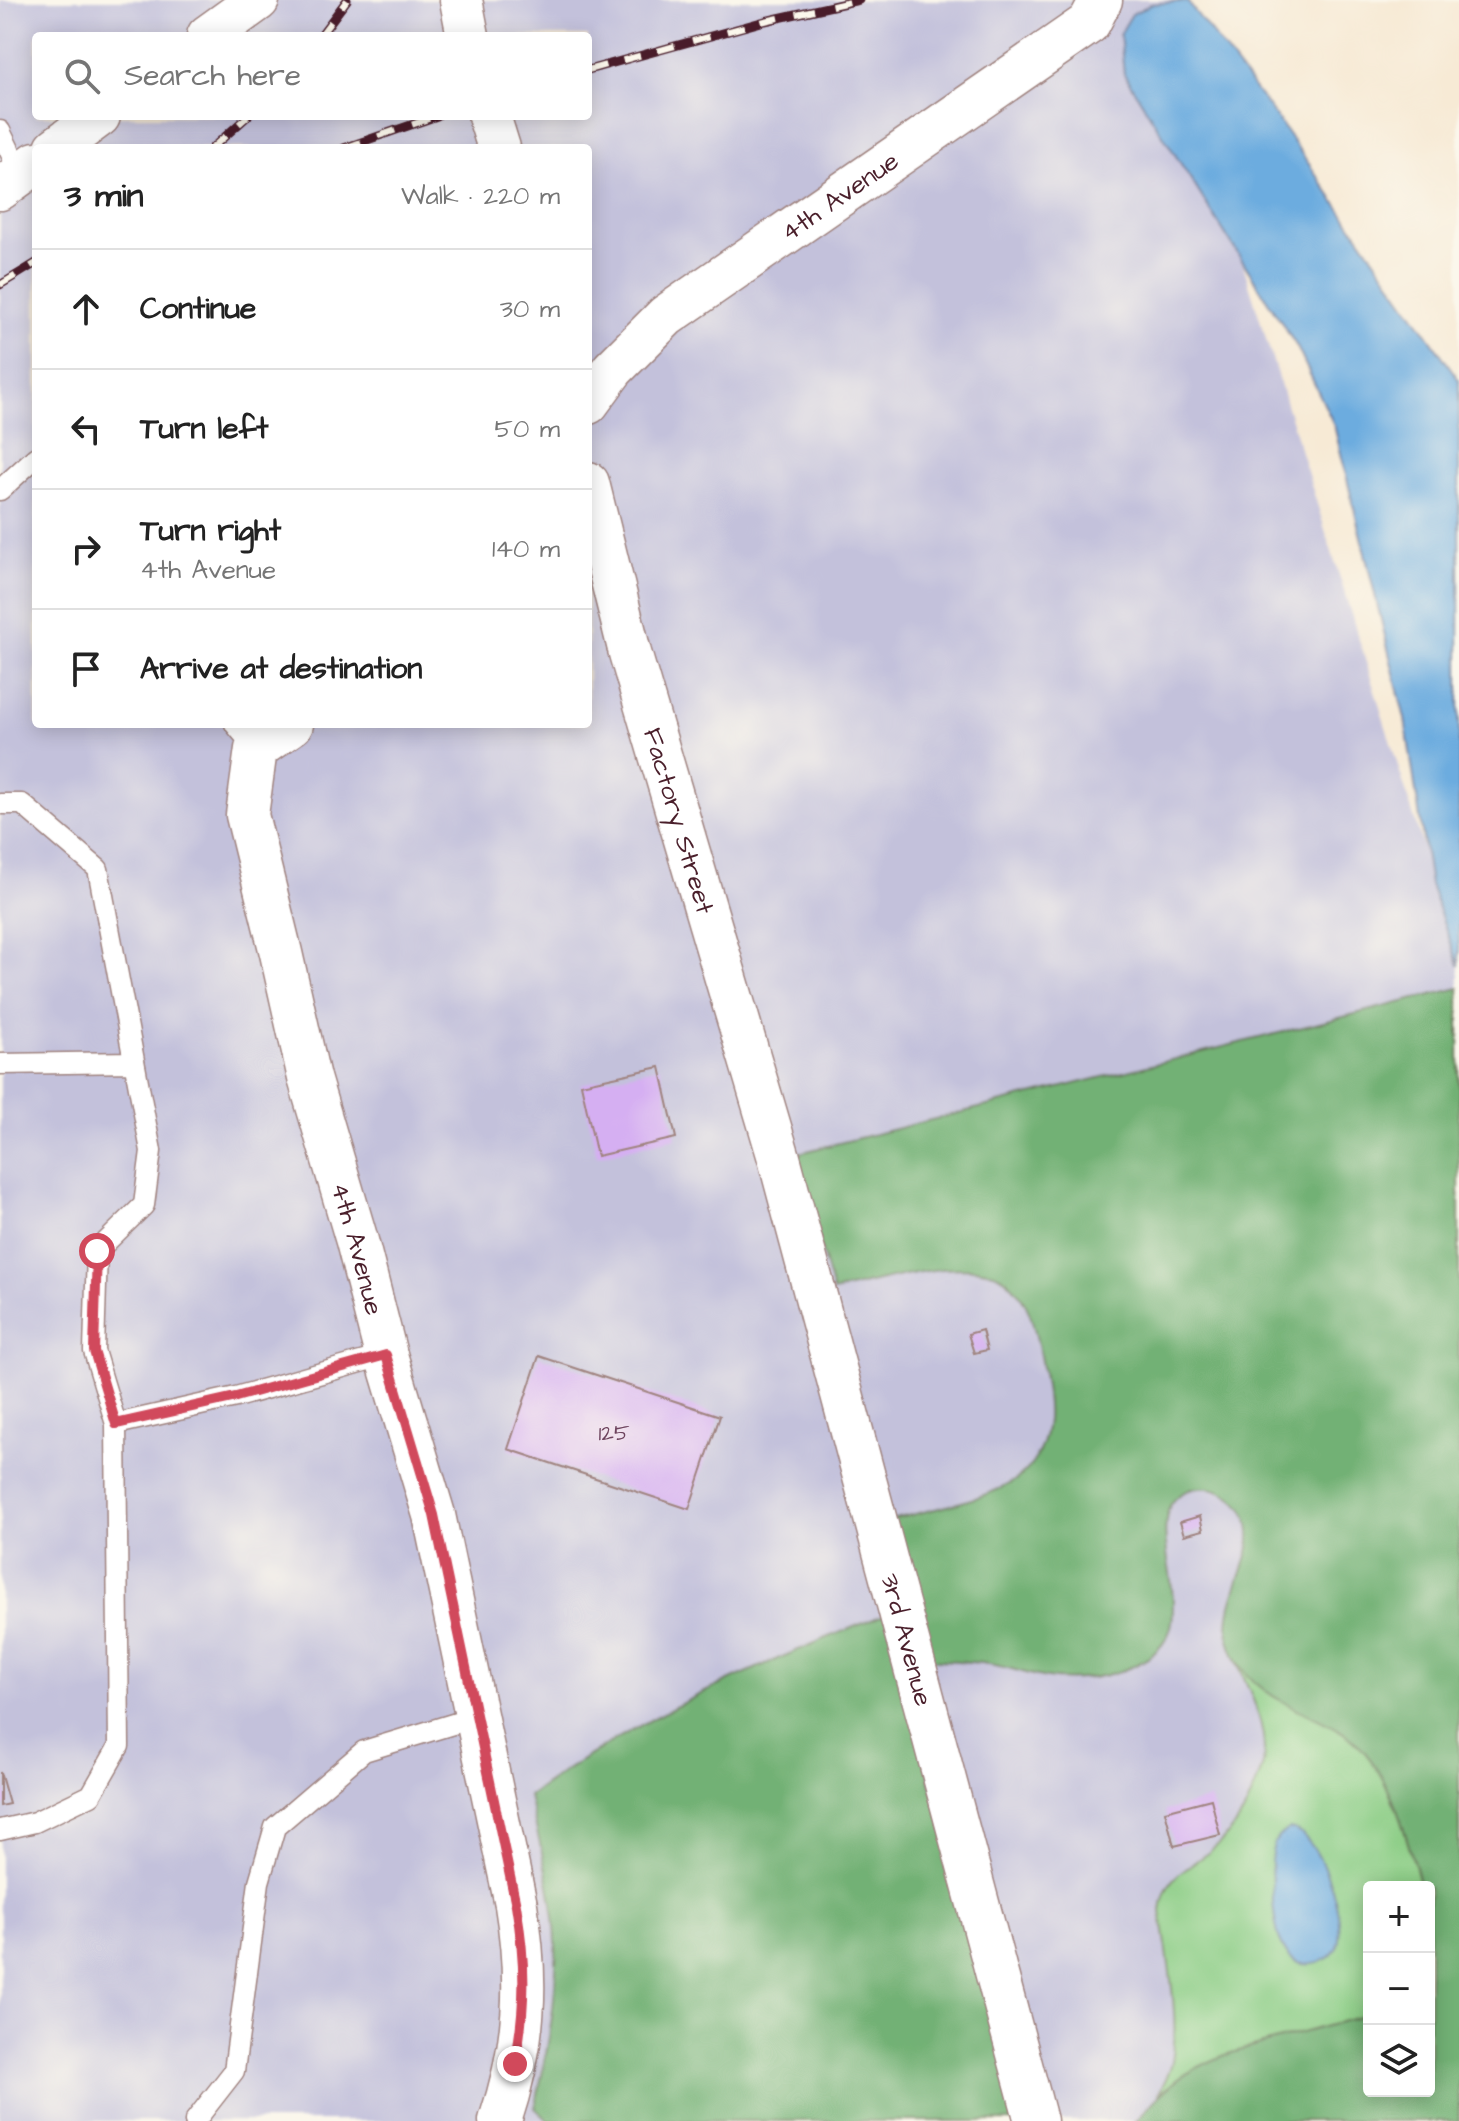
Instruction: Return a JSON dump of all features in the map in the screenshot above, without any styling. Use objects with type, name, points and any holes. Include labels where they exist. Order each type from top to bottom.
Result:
[{"type":"street","points":[[214,32],[258,0]]},
{"type":"street","points":[[461,0],[467,32]]},
{"type":"street","name":"4th Avenue","points":[[592,398],[613,369],[666,316],[1089,23],[1101,0]]},
{"type":"street","points":[[61,144],[94,120]]},
{"type":"street","points":[[490,120],[498,144]]},
{"type":"street","name":"Factory Street","points":[[592,499],[630,653],[779,1158]]},
{"type":"street","name":"4th Avenue","points":[[276,728],[245,736],[247,815],[309,1078],[434,1515],[510,1874],[525,1982],[513,2074],[500,2121]]},
{"type":"street","name":"3rd Avenue","points":[[779,1158],[1036,2121]]},
{"type":"lane","points":[[0,131],[19,175]]},
{"type":"lane","points":[[0,490],[32,461]]},
{"type":"lane","points":[[0,804],[22,804],[98,869],[151,1151],[144,1205],[97,1251],[94,1351],[116,1424],[119,1746],[91,1795],[35,1822],[0,1830]]},
{"type":"lane","points":[[0,1064],[134,1062]]},
{"type":"lane","points":[[116,1424],[236,1397],[386,1355]]},
{"type":"lane","points":[[195,2121],[234,2071],[259,1882],[275,1827],[364,1751],[476,1717]]},
{"type":"shaded area","points":[[0,0],[1173,0],[1177,51],[1459,963],[1459,2121],[0,2121]]},
{"type":"green space","points":[[1459,988],[1459,2121],[1136,2121],[1177,2080],[1212,2061],[1363,2016],[1363,2097],[1435,2097],[1435,1881],[1418,1881],[1394,1802],[1373,1762],[1359,1746],[1344,1733],[1264,1690],[1243,1669],[1231,1648],[1228,1627],[1231,1607],[1249,1549],[1250,1531],[1245,1513],[1238,1503],[1220,1491],[1198,1488],[1187,1491],[1170,1506],[1165,1527],[1172,1591],[1172,1625],[1158,1649],[1145,1659],[1113,1673],[1062,1679],[986,1664],[928,1659],[892,1520],[997,1490],[1023,1474],[1033,1462],[1045,1435],[1047,1410],[1042,1365],[1032,1321],[1023,1300],[1011,1284],[1000,1275],[976,1269],[914,1273],[833,1292],[795,1154]]},
{"type":"green space","points":[[886,1614],[1020,2121],[549,2121],[535,2108],[553,2005],[555,1924],[529,1796],[657,1716],[747,1672]]},
{"type":"green space","points":[[1235,1657],[1273,1694],[1330,1724],[1360,1747],[1374,1764],[1394,1803],[1418,1881],[1363,1881],[1363,2016],[1228,2054],[1191,2072],[1158,2095],[1170,2070],[1174,2043],[1172,1986],[1161,1911],[1163,1899],[1171,1882],[1216,1846],[1233,1828],[1257,1782],[1264,1750],[1252,1695]]},
{"type":"water","points":[[1187,1],[1279,121],[1459,380],[1459,966],[1430,885],[1405,719],[1334,425],[1297,347],[1124,74],[1120,34],[1132,14],[1151,4]]},
{"type":"water","points":[[1290,1829],[1301,1834],[1312,1845],[1321,1861],[1339,1918],[1337,1947],[1324,1961],[1313,1964],[1299,1963],[1288,1955],[1276,1927],[1272,1852],[1277,1838]]},
{"type":"building","points":[[660,1067],[676,1138],[597,1156],[581,1084]]},
{"type":"building","points":[[982,1330],[987,1350],[974,1353],[968,1334]]},
{"type":"building","points":[[539,1356],[720,1416],[689,1509],[508,1449]]},
{"type":"building","points":[[1200,1516],[1203,1530],[1184,1535],[1180,1522]]},
{"type":"building","points":[[0,1772],[9,1804],[0,1806]]},
{"type":"building","points":[[1211,1799],[1220,1835],[1174,1846],[1165,1811]]},
{"type":"railway","points":[[323,32],[347,0]]},
{"type":"railway","points":[[592,69],[765,21],[859,0]]},
{"type":"railway","points":[[216,144],[244,120]]},
{"type":"railway","points":[[356,144],[425,120]]},
{"type":"railway","points":[[0,285],[32,265]]},
{"type":"route","points":[[97,1251],[94,1351],[116,1424],[236,1397],[386,1355],[434,1515],[516,1905],[525,1982],[515,2064]]}]
